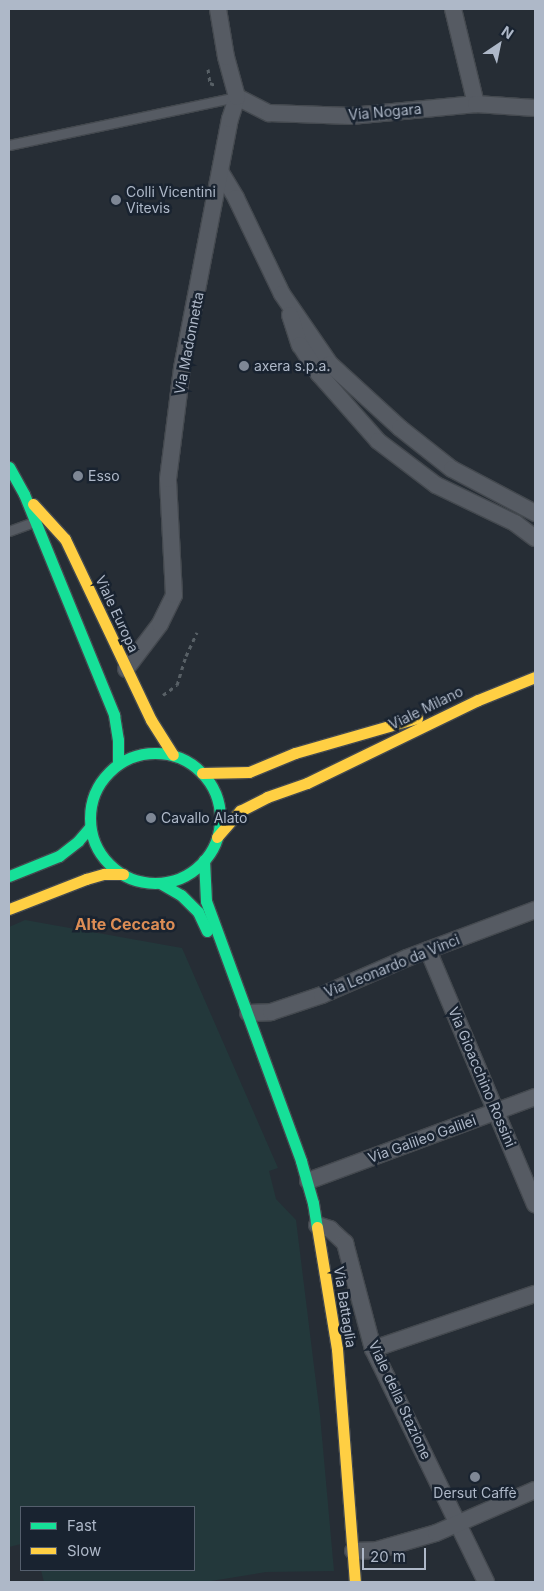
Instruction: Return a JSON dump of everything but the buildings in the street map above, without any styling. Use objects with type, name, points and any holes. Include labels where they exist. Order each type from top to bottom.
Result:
[{"type":"main road","name":"Viale Europa","points":[[9,467],[24,494],[114,715],[118,740],[118,764]]},
{"type":"main road","name":"Viale Europa","points":[[24,494],[65,539],[150,720],[173,755]]},
{"type":"main road","points":[[478,700],[535,677]]},
{"type":"main road","name":"Viale Milano","points":[[202,774],[249,772],[295,753],[478,700]]},
{"type":"main road","name":"Viale Milano","points":[[217,838],[220,815],[218,804],[209,782],[194,766],[173,755],[144,754],[118,764],[104,776],[95,792],[90,809],[90,827],[104,859],[123,874],[141,881],[160,882],[184,876],[204,860],[217,838],[240,811],[267,797],[307,783],[478,700]]},
{"type":"main road","points":[[9,876],[59,856],[78,842],[90,827]]},
{"type":"main road","name":"Via Battaglia","points":[[204,860],[206,901],[308,1181],[337,1349],[355,1582]]},
{"type":"main road","name":"Viale Milano","points":[[9,909],[86,879],[104,874],[123,874]]},
{"type":"main road","name":"Via Battaglia","points":[[160,882],[181,895],[198,912],[259,1045]]},
{"type":"street","points":[[218,9],[226,57],[237,97]]},
{"type":"street","points":[[453,9],[476,104]]},
{"type":"street","name":"Via Nogara","points":[[237,97],[270,113],[351,116],[476,104],[535,108]]},
{"type":"street","name":"Via Madonnetta","points":[[126,669],[160,624],[174,595],[168,479],[182,368],[230,119],[237,97]]},
{"type":"street","points":[[220,171],[236,198],[282,294],[300,345],[319,374],[378,441],[436,485],[516,523],[535,538]]},
{"type":"street","points":[[282,294],[330,364],[400,428],[452,469],[535,513]]},
{"type":"street","name":"Via Leonardo da Vinci","points":[[248,1013],[271,1012],[322,995],[428,950],[535,910]]},
{"type":"street","name":"Via Gioacchino Rossini","points":[[428,950],[535,1204]]},
{"type":"street","name":"Via Galileo Galilei","points":[[308,1181],[535,1097]]},
{"type":"street","name":"Viale della Stazione","points":[[317,1225],[330,1229],[344,1243],[373,1349],[486,1582]]},
{"type":"street","points":[[373,1349],[535,1294]]},
{"type":"street","points":[[353,1551],[377,1550],[436,1533],[535,1490]]},
{"type":"lane","points":[[9,144],[237,97]]},
{"type":"lane","points":[[9,531],[35,522]]},
{"type":"path","points":[[163,695],[177,685],[186,656],[197,632]]},
{"type":"green space","points":[[25,920],[182,948],[278,1168],[269,1171],[276,1199],[296,1220],[320,1415],[334,1571],[266,1572],[205,1582],[44,1582],[41,1571],[195,1571],[195,1506],[20,1506],[20,1544],[9,1547],[9,927]]},
{"type":"traffic: fast","points":[[9,467],[24,494],[114,715],[118,740],[118,764]]},
{"type":"traffic: fast","points":[[155,753],[168,754],[180,758],[201,772],[215,793],[219,805],[220,818],[219,831],[215,843],[201,864],[180,878],[168,882],[155,883],[142,882],[130,878],[109,864],[95,843],[91,831],[90,818],[91,805],[95,793],[109,772],[130,758],[142,754],[155,753]]},
{"type":"traffic: fast","points":[[9,876],[59,856],[78,841],[90,827]]},
{"type":"traffic: fast","points":[[204,860],[206,901],[301,1161],[313,1203],[317,1227]]},
{"type":"traffic: fast","points":[[160,883],[181,895],[198,912],[207,931]]},
{"type":"traffic: slow","points":[[33,504],[65,539],[151,720],[173,755]]},
{"type":"traffic: slow","points":[[217,837],[240,811],[267,797],[307,783],[478,700],[535,677]]},
{"type":"traffic: slow","points":[[202,773],[249,772],[295,753],[417,718]]},
{"type":"traffic: slow","points":[[9,909],[86,879],[104,874],[123,874]]},
{"type":"traffic: slow","points":[[317,1227],[337,1349],[355,1582]]},
{"type":"place","name":"Colli Vicentini Vitevis","points":[[116,200]]},
{"type":"place","name":"axera s.p.a.","points":[[244,366]]},
{"type":"place","name":"Esso","points":[[78,476]]},
{"type":"place","name":"Cavallo Alato","points":[[151,818]]},
{"type":"place","name":"Dersut Caffè","points":[[475,1477]]},
{"type":"district","name":"Alte Ceccato","points":[[125,924]]}]
